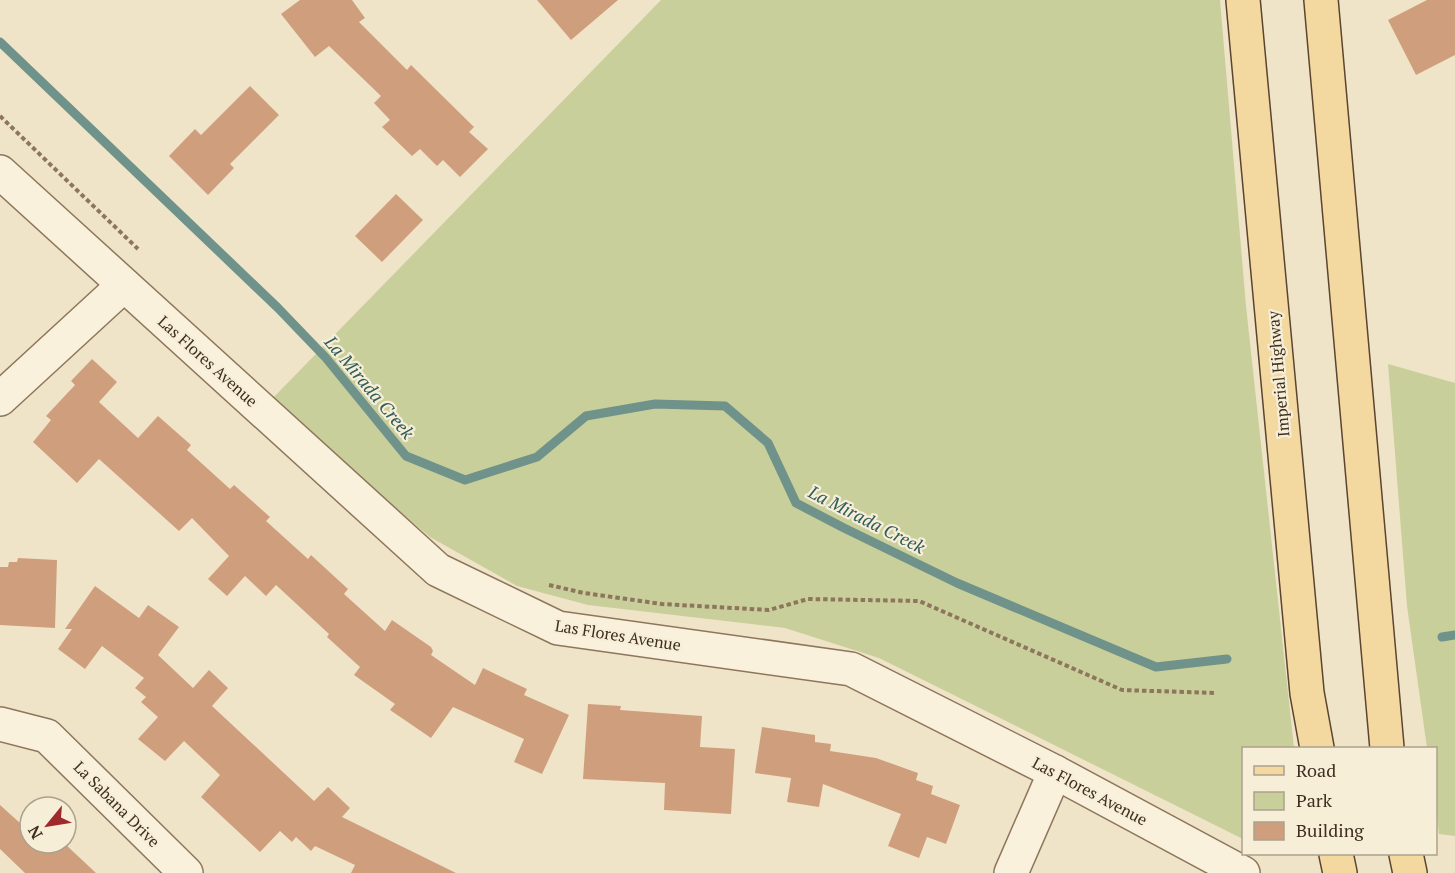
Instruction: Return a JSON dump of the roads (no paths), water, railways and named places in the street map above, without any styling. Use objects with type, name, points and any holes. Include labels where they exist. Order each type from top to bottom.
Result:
[{"type":"main road","name":"Imperial Highway","points":[[1243,0],[1307,693],[1317,747]]},
{"type":"main road","points":[[1321,0],[1387,747]]},
{"type":"main road","points":[[1336,855],[1340,873]]},
{"type":"main road","points":[[1406,855],[1410,873]]},
{"type":"street","name":"Las Flores Avenue","points":[[0,172],[438,570],[558,628],[851,669],[1055,772],[1243,873]]},
{"type":"street","points":[[0,399],[124,285]]},
{"type":"street","name":"La Sabana Drive","points":[[0,724],[47,736],[186,873]]},
{"type":"street","points":[[1011,873],[1055,772]]},
{"type":"waterway","name":"La Mirada Creek","points":[[0,42],[278,308],[326,358],[406,456],[465,480],[537,457],[586,416],[655,404],[725,406],[768,443],[796,503],[844,528],[957,583],[1156,667],[1227,659]]},
{"type":"waterway","name":"La Mirada Creek","points":[[1442,637],[1455,635]]}]
